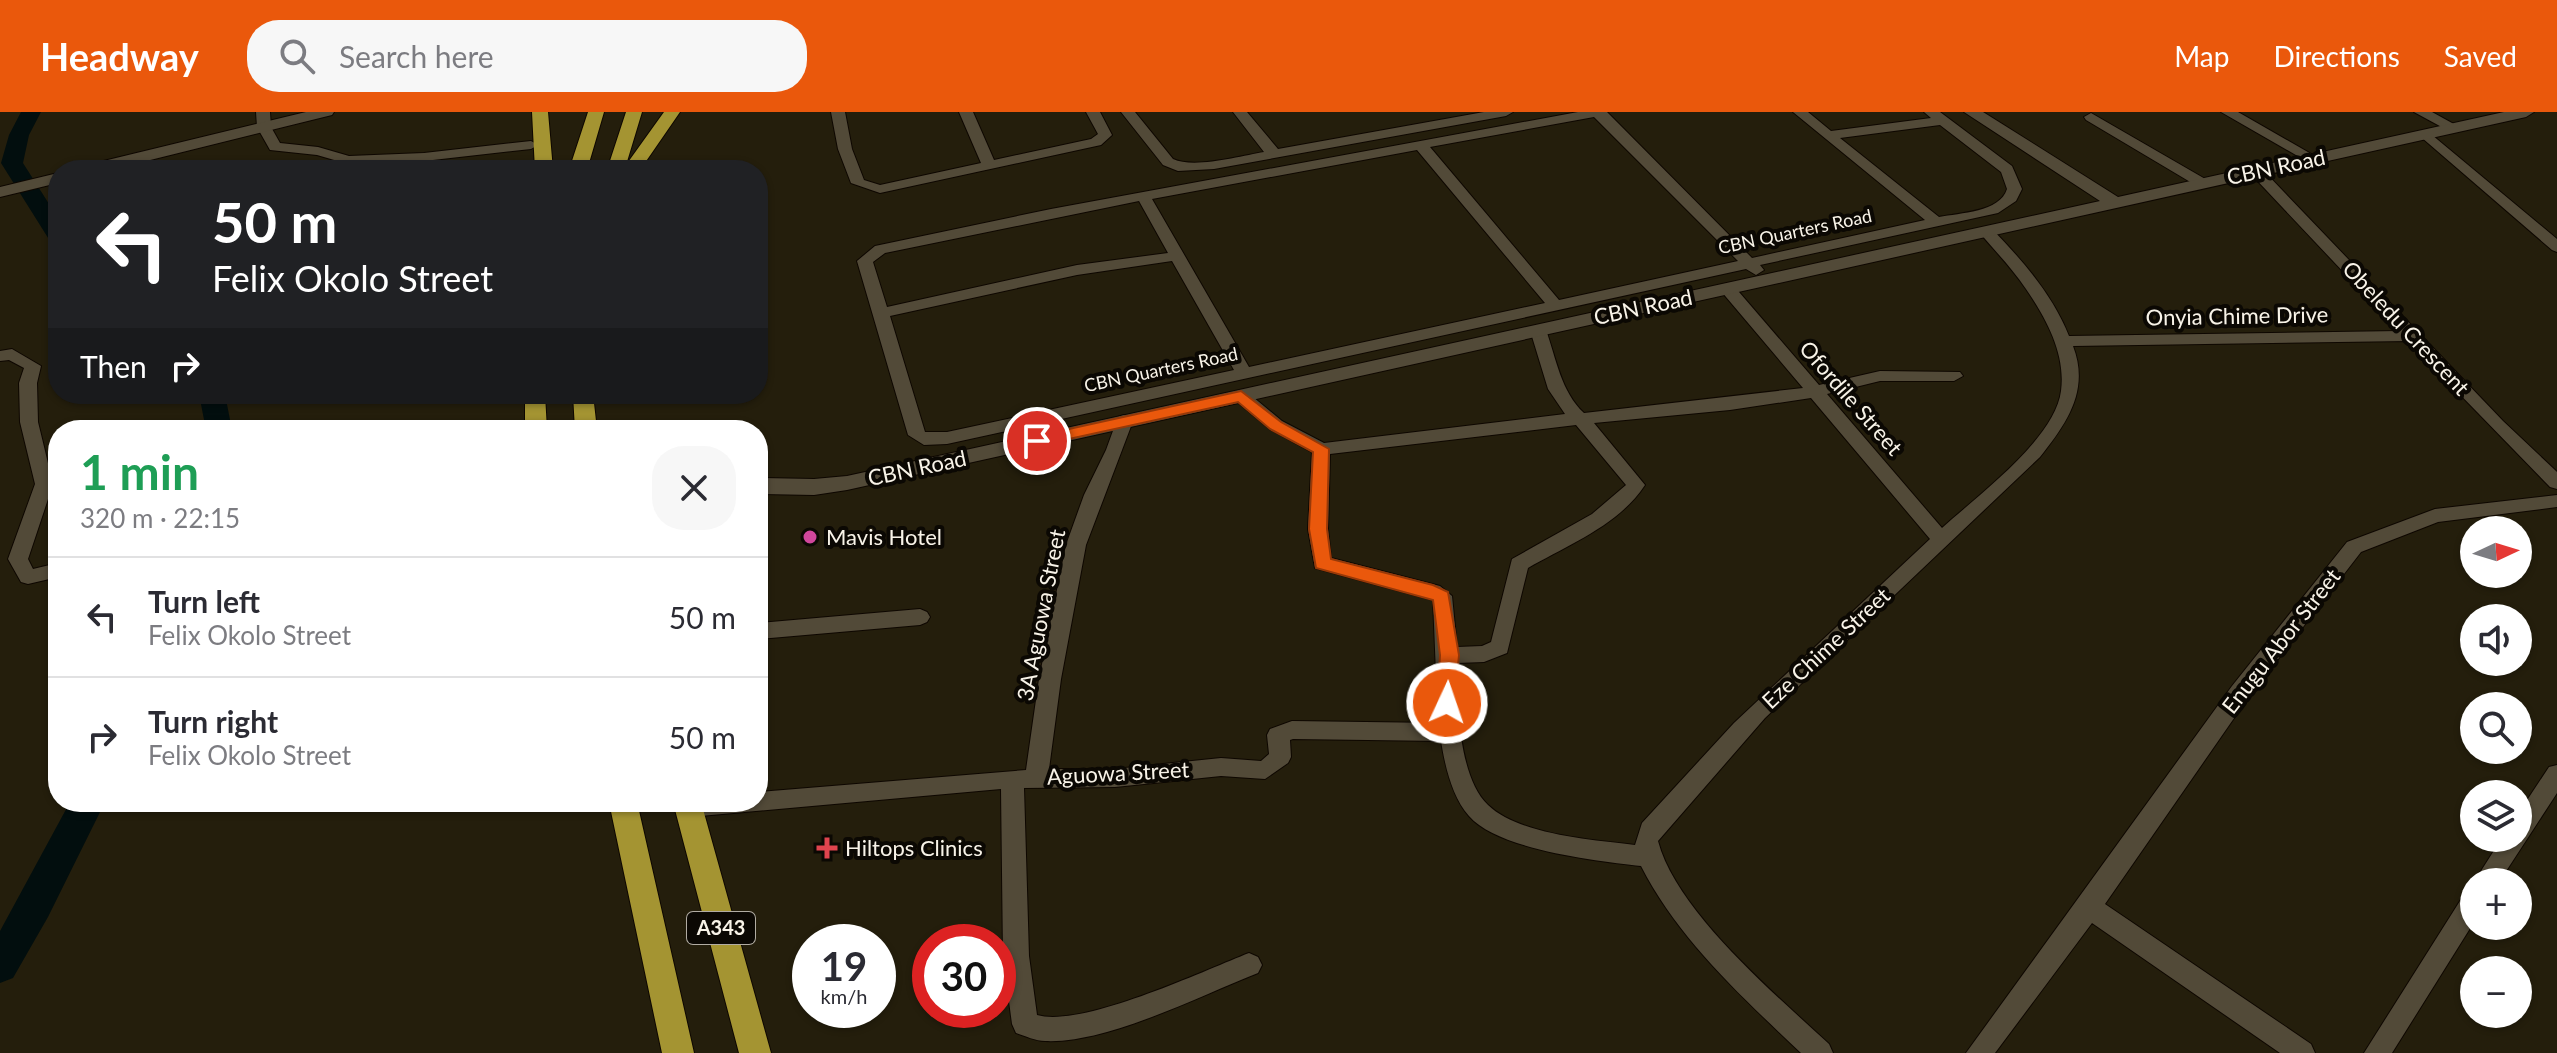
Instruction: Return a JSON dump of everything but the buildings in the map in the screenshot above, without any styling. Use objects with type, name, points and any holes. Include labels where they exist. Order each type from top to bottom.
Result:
[{"type":"highway","points":[[540,112],[543,160]]},
{"type":"highway","points":[[581,160],[596,112]]},
{"type":"highway","points":[[619,160],[634,112]]},
{"type":"highway","points":[[638,160],[672,112]]},
{"type":"highway","name":"A343","points":[[625,812],[678,1053]]},
{"type":"highway","name":"A343","points":[[690,812],[755,1053]]},
{"type":"main road","points":[[129,160],[263,120],[326,112]]},
{"type":"main road","points":[[1972,112],[2116,203]]},
{"type":"main road","name":"CBN Road","points":[[768,486],[814,487],[847,483],[2526,112]]},
{"type":"main road","points":[[0,192],[48,180]]},
{"type":"street","points":[[838,112],[845,149],[858,183],[880,189],[1096,142],[1105,135],[1093,112]]},
{"type":"street","points":[[966,112],[990,166]]},
{"type":"street","points":[[1128,112],[1158,152],[1178,167],[1214,165],[1506,112]]},
{"type":"street","points":[[1240,112],[1264,145],[1275,154]]},
{"type":"street","points":[[1598,112],[1765,280]]},
{"type":"street","name":"CBN Quarters Road","points":[[1598,112],[1419,143],[880,249],[865,261],[917,435],[924,439],[947,438],[1993,210],[2007,203],[2015,192],[2015,182],[2007,169],[1937,116]]},
{"type":"street","points":[[1800,112],[1936,222]]},
{"type":"street","points":[[2228,112],[2313,159]]},
{"type":"street","points":[[2421,112],[2454,128]]},
{"type":"street","points":[[1829,135],[1937,116]]},
{"type":"street","points":[[2091,117],[2202,183]]},
{"type":"street","points":[[263,120],[275,147],[318,151],[348,160],[424,157],[531,145]]},
{"type":"street","points":[[2426,134],[2557,247]]},
{"type":"street","points":[[1419,143],[1555,305]]},
{"type":"street","name":"Obeledu Crescent","points":[[2256,171],[2557,483]]},
{"type":"street","points":[[1143,196],[1244,373]]},
{"type":"street","name":"Eze Chime Street","points":[[1648,849],[1650,830],[1732,739],[2032,453],[2063,411],[2073,375],[2062,341],[2027,280],[1987,232]]},
{"type":"street","points":[[880,313],[1077,270],[1177,256]]},
{"type":"street","name":"Ofordile Street","points":[[1727,288],[1941,539]]},
{"type":"street","points":[[1449,655],[1484,654],[1500,647],[1519,564],[1565,541],[1622,501],[1635,488],[1557,389],[1538,330]]},
{"type":"street","name":"Onyia Chime Drive","points":[[2062,341],[2413,336]]},
{"type":"street","points":[[0,356],[12,354],[33,366],[28,383],[29,422],[44,484],[18,559],[28,577],[48,572]]},
{"type":"street","points":[[1241,396],[1276,425],[1321,449],[1794,396],[1880,376],[1954,376]]},
{"type":"street","name":"3A Aguowa Street","points":[[1124,421],[1076,545],[1050,679],[1024,778],[1016,956],[1025,1024],[1033,1030],[1049,1031],[1101,1022],[1249,965]]},
{"type":"street","points":[[1321,449],[1318,529],[1322,563],[1433,591],[1442,596],[1449,655],[1449,732],[1472,803],[1489,820],[1583,850],[1623,854],[1648,849],[1684,912],[1775,1012],[1820,1053]]},
{"type":"street","name":"Enugu Abor Street","points":[[1979,1053],[2089,907],[2240,692],[2354,547],[2435,516],[2557,501]]},
{"type":"street","points":[[768,630],[920,617]]},
{"type":"street","name":"Aguowa Street","points":[[768,801],[1024,778],[1115,778],[1221,767],[1265,770],[1280,757],[1278,735],[1292,730],[1449,732]]},
{"type":"street","points":[[2532,812],[2557,774]]},
{"type":"street","points":[[2089,907],[2302,1053]]},
{"type":"street","points":[[2377,1053],[2460,923]]},
{"type":"waterway","points":[[31,112],[19,135],[12,163],[48,220]]},
{"type":"waterway","points":[[214,404],[217,420]]},
{"type":"waterway","points":[[0,966],[83,812]]},
{"type":"place","name":"Mavis Hotel","points":[[810,537]]},
{"type":"place","name":"Hiltops Clinics","points":[[827,848]]},
{"type":"route","points":[[1037,441],[1241,396],[1276,425],[1321,449],[1318,529],[1322,563],[1382,581],[1433,591],[1442,596],[1449,655],[1447,703]]}]
